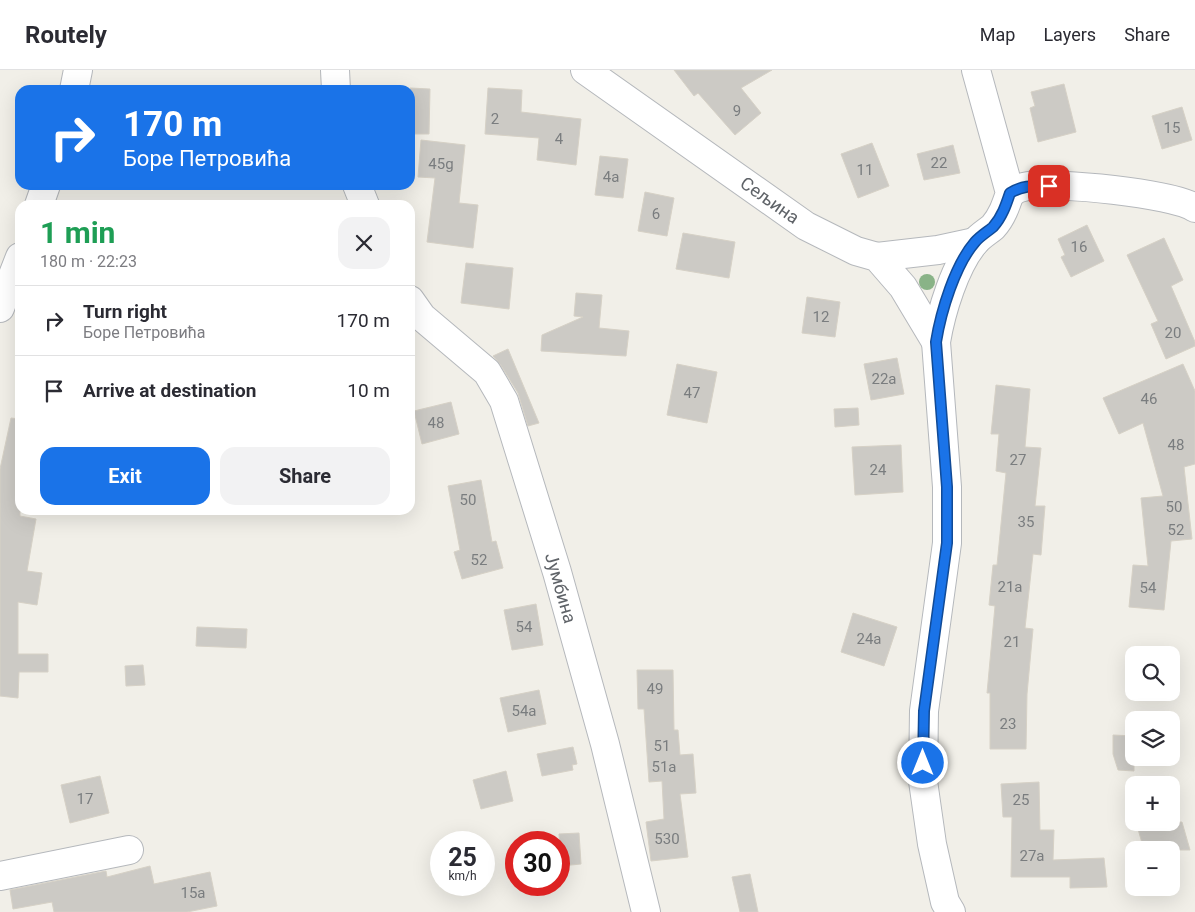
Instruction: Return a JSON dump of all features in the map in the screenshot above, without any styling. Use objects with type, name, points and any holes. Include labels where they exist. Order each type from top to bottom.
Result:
[{"type":"street","points":[[75,85],[78,70]]},
{"type":"street","points":[[335,70],[336,85]]},
{"type":"street","name":"Сељина","points":[[585,70],[806,226],[856,252],[877,257]]},
{"type":"street","points":[[951,912],[945,902],[932,844],[923,781],[924,711],[947,543],[947,487],[936,342],[940,319],[949,293],[975,242],[994,226],[1004,211],[1010,193],[976,70]]},
{"type":"street","points":[[1010,193],[1018,188],[1030,186],[1086,188],[1142,194],[1175,201],[1195,208]]},
{"type":"street","points":[[877,257],[938,250],[975,242]]},
{"type":"street","points":[[877,257],[903,287],[936,342]]},
{"type":"street","points":[[0,308],[15,270]]},
{"type":"street","name":"Јумбина","points":[[415,307],[422,316],[487,372],[504,401],[565,600],[605,744],[646,912]]},
{"type":"street","points":[[0,876],[129,850]]},
{"type":"building","points":[[674,70],[772,70],[741,88],[761,113],[735,135],[698,93],[694,96]]},
{"type":"building","points":[[1064,84],[1076,132],[1038,142],[1030,108],[1035,106],[1031,92]]},
{"type":"building","points":[[415,88],[430,89],[429,134],[415,134]]},
{"type":"building","points":[[488,88],[522,90],[521,112],[581,119],[576,165],[537,160],[539,138],[485,134]]},
{"type":"building","points":[[1182,107],[1192,140],[1162,149],[1152,116]]},
{"type":"building","points":[[421,140],[465,145],[459,203],[478,205],[473,248],[427,242],[435,178],[418,177]]},
{"type":"building","points":[[872,143],[889,186],[858,198],[841,154]]},
{"type":"building","points":[[953,145],[960,173],[924,180],[917,154]]},
{"type":"building","points":[[600,156],[628,159],[623,198],[595,195]]},
{"type":"building","points":[[645,192],[674,198],[667,236],[638,231]]},
{"type":"building","points":[[1087,225],[1104,261],[1071,277],[1061,257],[1065,255],[1058,239]]},
{"type":"building","points":[[683,233],[735,242],[729,278],[676,269]]},
{"type":"building","points":[[1164,238],[1183,280],[1171,286],[1195,342],[1195,346],[1166,359],[1151,324],[1158,321],[1127,255]]},
{"type":"building","points":[[466,263],[513,268],[509,309],[461,303]]},
{"type":"building","points":[[576,293],[602,295],[599,328],[629,331],[626,356],[541,351],[542,335],[583,317],[574,316]]},
{"type":"building","points":[[807,297],[840,302],[835,337],[802,333]]},
{"type":"building","points":[[508,349],[539,423],[528,426],[518,393],[493,356]]},
{"type":"building","points":[[897,358],[904,394],[871,400],[864,364]]},
{"type":"building","points":[[677,364],[717,372],[707,423],[667,415]]},
{"type":"building","points":[[1183,364],[1195,391],[1195,464],[1184,467],[1192,539],[1171,541],[1164,610],[1129,607],[1133,565],[1148,566],[1141,498],[1163,496],[1143,423],[1119,434],[1103,398]]},
{"type":"building","points":[[996,385],[1030,389],[1025,447],[1041,448],[1035,506],[1045,506],[1041,555],[1033,554],[1025,628],[1033,629],[1027,694],[1026,749],[990,749],[990,693],[987,693],[995,606],[989,605],[993,565],[997,565],[1006,473],[996,471],[999,434],[991,434]]},
{"type":"building","points":[[451,402],[459,434],[422,444],[415,411]]},
{"type":"building","points":[[858,408],[859,425],[835,427],[834,409]]},
{"type":"building","points":[[11,418],[15,418],[15,515],[36,519],[27,571],[42,573],[37,605],[18,602],[18,654],[48,654],[48,672],[19,672],[18,698],[0,696],[0,469]]},
{"type":"building","points":[[901,445],[903,492],[855,495],[852,447]]},
{"type":"building","points":[[481,480],[492,542],[496,541],[503,568],[462,579],[454,552],[460,550],[448,486]]},
{"type":"building","points":[[536,604],[543,645],[512,650],[504,610]]},
{"type":"building","points":[[853,613],[897,627],[884,666],[841,652]]},
{"type":"building","points":[[197,627],[247,629],[246,648],[196,646]]},
{"type":"building","points":[[143,665],[145,685],[126,686],[125,666]]},
{"type":"building","points":[[637,670],[673,670],[674,730],[678,730],[680,755],[693,754],[696,793],[680,794],[688,857],[651,861],[646,822],[664,819],[662,781],[649,782],[644,709],[638,709]]},
{"type":"building","points":[[539,690],[546,724],[508,732],[500,698]]},
{"type":"building","points":[[1113,735],[1125,736],[1125,766],[1134,766],[1134,771],[1118,770],[1113,754]]},
{"type":"building","points":[[573,747],[577,764],[572,765],[573,770],[542,776],[537,754]]},
{"type":"building","points":[[506,771],[513,801],[481,809],[473,780]]},
{"type":"building","points":[[100,776],[109,813],[70,823],[61,785]]},
{"type":"building","points":[[1039,782],[1040,830],[1054,830],[1053,860],[1104,858],[1107,887],[1070,888],[1070,877],[1011,877],[1012,817],[1003,817],[1001,784]]},
{"type":"building","points":[[1180,822],[1182,822],[1190,850],[1180,850],[1180,841],[1141,841],[1139,831],[1180,831]]},
{"type":"building","points":[[570,833],[579,833],[581,864],[570,865]]},
{"type":"building","points":[[150,866],[154,884],[210,872],[217,906],[187,912],[54,912],[52,902],[13,909],[10,890],[106,871],[107,877]]},
{"type":"building","points":[[750,874],[758,912],[740,912],[732,877]]},
{"type":"route","points":[[923,763],[924,711],[947,543],[947,487],[936,342],[940,319],[958,273],[975,242],[994,226],[1004,211],[1010,193],[1018,188],[1049,186]]}]
